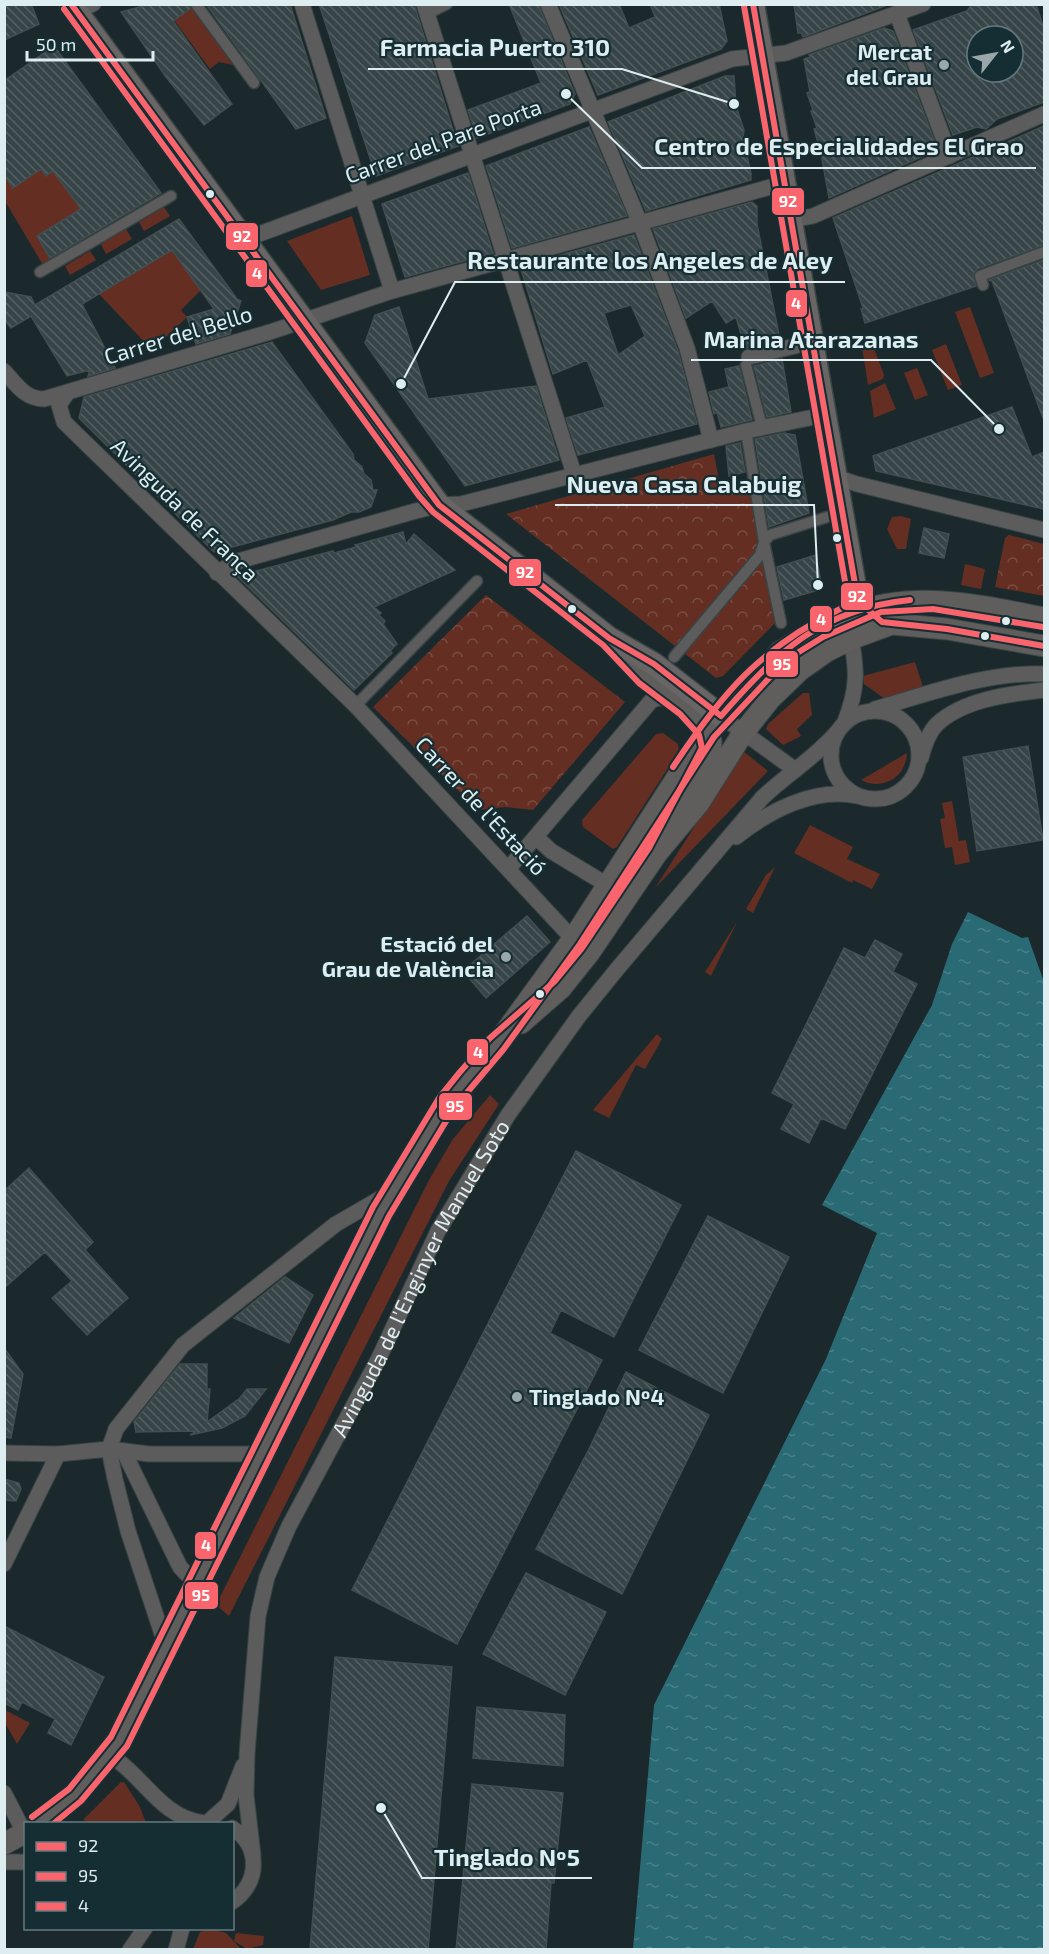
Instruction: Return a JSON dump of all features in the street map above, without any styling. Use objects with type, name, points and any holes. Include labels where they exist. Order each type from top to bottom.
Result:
[{"type":"main road","points":[[753,4],[843,512],[857,611]]},
{"type":"main road","points":[[80,7],[243,240],[439,505],[609,638],[645,675],[694,715],[714,724]]},
{"type":"main road","points":[[40,1822],[75,1795],[110,1755],[136,1710],[381,1212],[447,1103],[496,1045],[573,939],[714,724],[780,653],[819,628],[857,611],[891,601],[933,600],[1044,618]]},
{"type":"main road","points":[[857,611],[892,624],[947,629],[1044,646]]},
{"type":"main road","points":[[657,852],[699,803],[743,733],[770,699],[801,670],[827,651],[851,639],[892,624]]},
{"type":"main road","points":[[609,638],[654,664],[714,724]]},
{"type":"main road","points":[[496,1045],[561,988],[590,953],[657,852],[710,756],[714,724]]},
{"type":"main road","points":[[4,1844],[24,1833]]},
{"type":"street","points":[[196,4],[254,83]]},
{"type":"street","points":[[302,4],[392,291]]},
{"type":"street","points":[[447,4],[426,9],[574,474]]},
{"type":"street","points":[[548,4],[640,223],[691,358],[711,440]]},
{"type":"street","name":"Carrer del Pare Porta","points":[[243,240],[732,59],[786,53],[923,4]]},
{"type":"street","points":[[897,14],[950,156]]},
{"type":"street","points":[[792,220],[813,216],[1044,114]]},
{"type":"street","name":"Carrer del Bello","points":[[68,392],[392,291],[785,183]]},
{"type":"street","points":[[40,272],[171,196]]},
{"type":"street","points":[[983,285],[980,276],[1044,252]]},
{"type":"street","points":[[762,427],[748,361],[812,342]]},
{"type":"street","points":[[4,371],[25,394],[34,399],[68,392]]},
{"type":"street","name":"Avinguda de França","points":[[68,392],[59,405],[64,422],[217,573],[357,703]]},
{"type":"street","points":[[217,573],[235,562],[439,505],[461,504],[762,427],[824,415]]},
{"type":"street","points":[[746,431],[764,542],[781,623]]},
{"type":"street","points":[[836,477],[864,486],[1044,530]]},
{"type":"street","points":[[674,657],[760,555],[764,542],[770,535],[843,512]]},
{"type":"street","points":[[357,703],[477,581]]},
{"type":"street","points":[[857,611],[851,639],[855,695],[832,746],[831,761],[836,776],[845,788],[858,796],[884,799],[896,794],[915,776],[930,734],[938,723],[985,700],[1044,690]]},
{"type":"street","points":[[841,728],[864,712],[975,680],[1015,673],[1044,674]]},
{"type":"street","points":[[509,868],[651,701],[657,698],[676,699]]},
{"type":"street","name":"Carrer de l'Estació","points":[[357,703],[573,939]]},
{"type":"street","points":[[864,712],[886,712],[905,722],[915,734],[919,748],[919,764]]},
{"type":"street","points":[[714,724],[743,733],[794,769]]},
{"type":"street","name":"Avinguda de l'Enginyer Manuel Soto","points":[[234,1900],[249,1884],[254,1870],[246,1795],[247,1754],[258,1616],[267,1577],[290,1526],[378,1358],[438,1231],[508,1115],[579,1016],[762,798],[794,769],[825,746],[841,728]]},
{"type":"street","name":"Avinguda de l'Enginyer Manuel Soto","points":[[713,856],[760,820],[810,797],[823,794],[858,796]]},
{"type":"street","name":"Carrer de l'Estació","points":[[536,837],[551,851],[609,886]]},
{"type":"street","points":[[166,1646],[128,1531],[109,1449],[116,1429],[183,1345],[336,1224],[395,1189]]},
{"type":"street","points":[[4,1454],[58,1454],[109,1449],[124,1452],[207,1455],[261,1454]]},
{"type":"street","points":[[124,1452],[180,1567],[196,1584]]},
{"type":"street","points":[[4,1564],[58,1454]]},
{"type":"street","name":"Avinguda de l'Enginyer Manuel Soto","points":[[210,1822],[228,1804],[247,1754]]},
{"type":"street","points":[[110,1755],[127,1766],[169,1811],[188,1820],[202,1822]]},
{"type":"street","points":[[4,1792],[24,1824]]},
{"type":"street","points":[[234,1830],[244,1837],[253,1855]]},
{"type":"street","points":[[4,1862],[24,1862]]},
{"type":"street","points":[[130,1949],[131,1930]]},
{"type":"street","points":[[130,1949],[144,1930]]},
{"type":"street","points":[[176,1950],[182,1930]]},
{"type":"green space","points":[[163,5],[177,5],[184,14],[192,8],[233,65],[219,62],[210,69]]},
{"type":"green space","points":[[28,152],[46,176],[53,171],[81,209],[37,236],[51,260],[43,265],[5,201],[4,175]]},
{"type":"green space","points":[[164,207],[170,216],[144,231],[139,222]]},
{"type":"green space","points":[[352,216],[370,275],[321,290],[287,241]]},
{"type":"green space","points":[[126,229],[132,239],[106,254],[101,244]]},
{"type":"green space","points":[[172,250],[201,290],[181,310],[187,317],[152,350],[99,294]]},
{"type":"green space","points":[[90,251],[96,260],[70,275],[65,266]]},
{"type":"green space","points":[[970,307],[994,373],[980,378],[955,312]]},
{"type":"green space","points":[[872,343],[884,375],[883,379],[868,385],[862,347]]},
{"type":"green space","points":[[946,344],[962,385],[948,390],[932,350]]},
{"type":"green space","points":[[917,368],[928,395],[915,400],[904,373]]},
{"type":"green space","points":[[885,383],[896,409],[874,418],[870,391]]},
{"type":"green space","points":[[714,454],[720,486],[748,480],[760,555],[778,620],[723,676],[716,678],[506,514]]},
{"type":"green space","points":[[901,516],[911,519],[906,549],[897,549],[887,529],[892,517]]},
{"type":"green space","points":[[1009,535],[1044,544],[1044,596],[995,587],[1005,538]]},
{"type":"green space","points":[[965,564],[985,569],[981,589],[961,585]]},
{"type":"green space","points":[[486,595],[625,702],[533,810],[505,807],[478,810],[373,707]]},
{"type":"green space","points":[[915,662],[923,687],[885,699],[864,684],[863,676]]},
{"type":"green space","points":[[803,693],[809,693],[812,715],[797,729],[801,736],[783,745],[766,729],[768,724]]},
{"type":"green space","points":[[663,733],[678,744],[679,751],[617,847],[613,849],[583,827],[582,820],[656,734]]},
{"type":"green space","points":[[743,751],[768,771],[655,888]]},
{"type":"green space","points":[[907,753],[902,769],[891,780],[877,784],[861,780]]},
{"type":"green space","points":[[952,801],[959,841],[966,840],[970,862],[955,865],[952,847],[945,848],[940,819],[945,818],[942,803]]},
{"type":"green space","points":[[810,825],[853,847],[847,859],[880,874],[872,889],[853,880],[852,883],[794,853]]},
{"type":"green space","points":[[775,867],[753,913],[746,909],[766,875]]},
{"type":"green space","points":[[737,922],[711,976],[705,972]]},
{"type":"green space","points":[[657,1034],[662,1039],[645,1069],[636,1065],[609,1118],[593,1110]]},
{"type":"green space","points":[[490,1095],[499,1104],[449,1181],[229,1616],[216,1605],[429,1180],[453,1139]]},
{"type":"green space","points":[[5,1710],[30,1723],[17,1744],[5,1723]]},
{"type":"green space","points":[[121,1782],[124,1782],[140,1807],[146,1822],[88,1822],[83,1820]]},
{"type":"green space","points":[[214,1930],[226,1933],[241,1949],[193,1949],[200,1932]]},
{"type":"green space","points":[[236,1933],[264,1936],[263,1945],[247,1949],[234,1941]]},
{"type":"water","points":[[968,912],[1022,938],[1028,937],[1044,982],[1044,1949],[633,1949],[654,1705],[826,1359],[877,1233],[822,1205],[932,1005],[952,944]]},
{"type":"building","points":[[4,4],[31,4],[39,24],[4,40]]},
{"type":"building","points":[[151,4],[189,4],[190,9],[173,21],[232,104],[204,125],[166,77],[121,12]]},
{"type":"building","points":[[206,4],[290,4],[326,118],[296,129]]},
{"type":"building","points":[[319,4],[414,4],[458,146],[376,176]]},
{"type":"building","points":[[509,4],[538,4],[575,94],[570,104],[477,138],[468,110],[541,83]]},
{"type":"building","points":[[559,4],[619,4],[629,28],[655,17],[650,4],[719,4],[727,41],[721,49],[598,95]]},
{"type":"building","points":[[794,4],[885,4],[885,6],[803,37],[801,33],[798,33]]},
{"type":"building","name":"Mercat del Grau","points":[[972,4],[1036,4],[1044,29],[1044,102],[997,119],[986,129],[977,127],[953,135],[913,30],[967,11]]},
{"type":"building","points":[[884,28],[893,31],[937,148],[935,151],[829,198],[814,129],[817,128],[807,93],[810,92],[804,59],[810,57],[809,55]]},
{"type":"building","points":[[54,46],[161,193],[50,258],[37,236],[81,209],[53,171],[46,176],[41,169],[13,188],[4,175],[4,81]]},
{"type":"building","points":[[725,76],[734,76],[736,106],[744,130],[743,138],[751,180],[646,211],[608,122]]},
{"type":"building","points":[[1044,126],[1044,245],[977,269],[973,275],[976,286],[865,323],[861,309],[863,308],[833,218]]},
{"type":"building","points":[[589,127],[627,216],[512,248],[486,166]]},
{"type":"building","points":[[468,173],[493,253],[405,277],[382,204]]},
{"type":"building","points":[[752,202],[757,206],[757,224],[780,340],[745,348],[736,317],[726,323],[712,301],[686,318],[653,229]]},
{"type":"building","points":[[179,219],[237,299],[241,301],[230,334],[196,344],[187,317],[214,309],[172,250],[82,304],[115,368],[88,376],[90,370],[67,376],[31,316],[11,328],[4,319],[4,292],[31,297],[35,305]]},
{"type":"building","points":[[634,235],[678,351],[697,424],[578,455],[566,418],[605,407],[587,360],[553,374],[520,266]],"holes":[[[631,305],[645,336],[618,355],[604,313]]]},
{"type":"building","points":[[1044,260],[1043,418],[992,281],[989,280]]},
{"type":"building","points":[[399,307],[428,399],[536,386],[559,460],[465,486],[365,343],[375,315]]},
{"type":"building","points":[[272,342],[353,454],[354,460],[362,467],[364,474],[371,480],[373,490],[377,490],[371,507],[359,512],[351,512],[333,520],[214,552],[79,418],[84,397]]},
{"type":"building","points":[[782,359],[791,412],[767,417],[754,366]]},
{"type":"building","points":[[739,366],[752,420],[721,427],[717,412],[714,414],[709,392],[729,387],[725,369]]},
{"type":"building","points":[[1012,407],[1032,457],[1044,452],[1044,509],[876,471],[873,456]]},
{"type":"building","points":[[784,433],[795,435],[809,513],[769,527],[755,439]]},
{"type":"building","points":[[740,443],[745,472],[729,476],[726,446]]},
{"type":"building","points":[[924,528],[949,534],[944,558],[919,553]]},
{"type":"building","points":[[403,532],[406,544],[414,534],[455,570],[374,607],[381,613],[379,615],[385,621],[383,624],[397,644],[390,651],[392,653],[354,690],[237,576],[333,551],[334,553]]},
{"type":"building","points":[[816,555],[822,589],[784,600],[777,567]]},
{"type":"building","points":[[1028,746],[1043,840],[977,851],[963,757]]},
{"type":"building","name":"Estació del Grau de València","points":[[527,916],[550,942],[486,998],[463,971]]},
{"type":"building","points":[[875,940],[902,954],[893,972],[917,984],[845,1129],[821,1118],[809,1143],[781,1129],[794,1104],[772,1093],[844,948],[865,958]]},
{"type":"building","name":"Tinglado Nº4","points":[[576,1151],[681,1205],[614,1337],[561,1310],[550,1333],[602,1360],[457,1644],[352,1590]]},
{"type":"building","points":[[29,1168],[93,1242],[85,1250],[128,1298],[87,1335],[52,1298],[72,1281],[45,1252],[4,1288],[4,1191]]},
{"type":"building","points":[[708,1216],[789,1257],[723,1393],[639,1350]]},
{"type":"building","points":[[285,1277],[313,1295],[289,1343],[234,1318]]},
{"type":"building","points":[[4,1348],[23,1374],[11,1438],[4,1437]]},
{"type":"building","points":[[180,1364],[207,1364],[207,1389],[210,1389],[207,1422],[240,1398],[247,1389],[266,1389],[245,1416],[222,1428],[190,1435],[196,1431],[136,1432],[134,1422]]},
{"type":"building","points":[[626,1372],[709,1415],[622,1594],[536,1549],[588,1451]]},
{"type":"building","points":[[4,1479],[19,1483],[21,1489],[16,1501],[4,1500]]},
{"type":"building","points":[[526,1573],[606,1612],[565,1695],[483,1654]]},
{"type":"building","points":[[4,1626],[104,1677],[71,1745],[48,1733],[55,1719],[22,1702],[18,1710],[4,1703]]},
{"type":"building","points":[[335,1657],[452,1667],[428,1950],[310,1950]]},
{"type":"building","points":[[477,1707],[565,1715],[563,1766],[473,1758]]},
{"type":"building","points":[[472,1784],[563,1793],[554,1883],[551,1883],[546,1950],[456,1950]]},
{"type":"transit line","name":"92","points":[[71,4],[439,505],[609,638],[654,664],[721,716]]},
{"type":"transit line","name":"92","points":[[753,4],[858,601],[882,622],[947,629],[1044,646]]},
{"type":"transit line","name":"4","points":[[673,767],[709,716],[746,674],[788,639],[842,608],[846,587],[744,6]]},
{"type":"transit line","name":"4","points":[[32,1817],[69,1789],[111,1737],[373,1207],[439,1098],[490,1038],[554,982],[582,948],[649,848],[702,748],[699,735],[680,714],[639,683],[603,645],[433,512],[419,496],[64,9]]},
{"type":"transit line","name":"92","points":[[721,716],[762,672],[803,637],[851,613],[910,600]]},
{"type":"transit line","name":"95","points":[[55,1822],[81,1801],[127,1746],[389,1216],[454,1108],[503,1050],[580,944],[714,737],[786,660],[823,637],[881,612],[933,609],[1043,627]]},
{"type":"place","name":"Mercat del Grau","points":[[944,65]]},
{"type":"place","name":"Centro de Especialidades El Grao","points":[[566,94]]},
{"type":"place","name":"Farmacia Puerto 310","points":[[734,104]]},
{"type":"place","name":"Restaurante los Angeles de Aley","points":[[401,384]]},
{"type":"place","name":"Marina Atarazanas","points":[[999,429]]},
{"type":"place","name":"Nueva Casa Calabuig","points":[[818,585]]},
{"type":"place","name":"Estació del Grau de València","points":[[506,957]]},
{"type":"place","name":"Tinglado Nº4","points":[[517,1397]]},
{"type":"place","name":"Tinglado Nº5","points":[[381,1808]]}]
